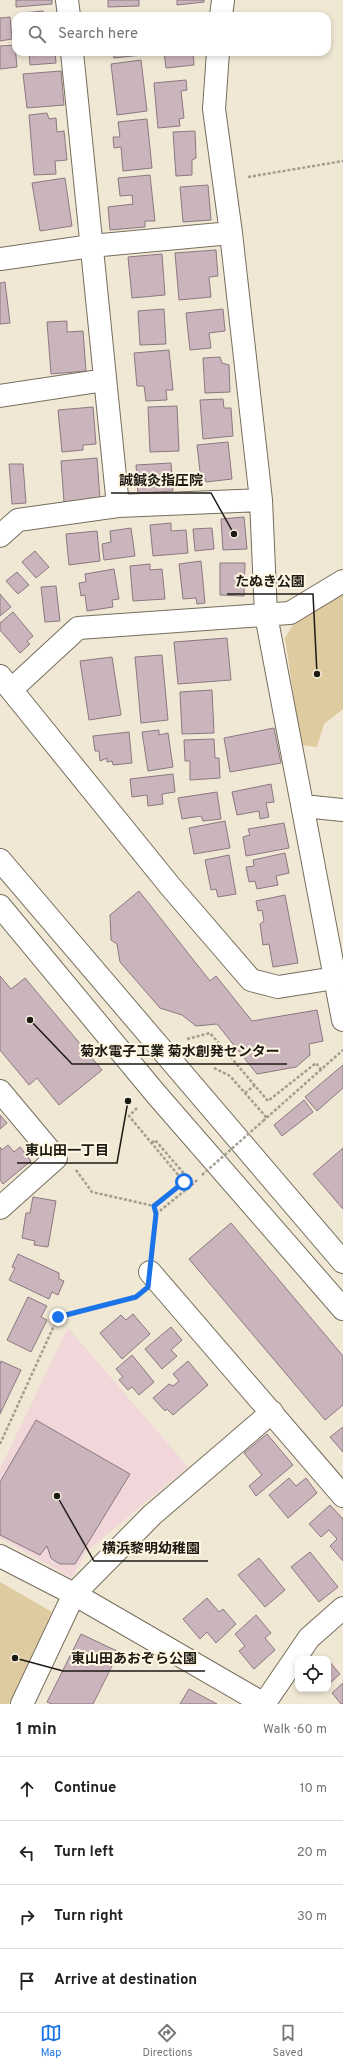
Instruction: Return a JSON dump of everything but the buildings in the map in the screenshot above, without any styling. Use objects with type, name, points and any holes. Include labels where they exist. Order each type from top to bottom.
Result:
[{"type":"street","points":[[67,0],[68,12]]},
{"type":"street","points":[[222,12],[223,0]]},
{"type":"street","points":[[72,56],[118,506]]},
{"type":"street","points":[[218,56],[214,109],[231,233],[261,500],[266,614],[343,1020]]},
{"type":"street","points":[[0,259],[91,246],[231,233]]},
{"type":"street","points":[[0,396],[105,380]]},
{"type":"street","points":[[0,536],[18,520],[118,506],[261,500]]},
{"type":"street","points":[[335,978],[278,987],[251,980],[170,886],[6,683],[78,628],[290,613],[343,580]]},
{"type":"street","points":[[303,806],[343,810]]},
{"type":"street","points":[[0,860],[343,1262]]},
{"type":"street","points":[[0,906],[156,1094],[343,1309]]},
{"type":"street","points":[[0,1091],[56,1158],[0,1208]]},
{"type":"street","points":[[150,1272],[343,1496]]},
{"type":"street","points":[[22,1704],[74,1594],[152,1515],[272,1412]]},
{"type":"street","points":[[0,1556],[74,1594],[264,1704],[308,1638],[343,1608]]},
{"type":"path","points":[[223,181],[343,161]]},
{"type":"path","points":[[187,1040],[210,1033],[268,1101],[316,1063],[322,1071]]},
{"type":"path","points":[[156,1214],[193,1184],[263,1121],[322,1071],[343,1050]]},
{"type":"path","points":[[214,1068],[230,1076],[267,1118]]},
{"type":"path","points":[[245,1094],[255,1085]]},
{"type":"path","points":[[138,1107],[129,1116],[184,1182],[154,1206]]},
{"type":"path","points":[[152,1143],[155,1140],[193,1184]]},
{"type":"path","points":[[56,1158],[69,1162],[92,1192],[154,1206]]},
{"type":"path","points":[[0,1444],[58,1317],[136,1297],[148,1287],[156,1214],[154,1206]]},
{"type":"shaded area","points":[[343,592],[343,709],[324,724],[317,747],[301,745],[285,638],[294,623]]},
{"type":"shaded area","points":[[68,1328],[188,1467],[86,1552],[72,1578],[0,1538],[0,1469]]},
{"type":"shaded area","points":[[0,1582],[52,1612],[9,1704],[0,1704]]},
{"type":"place","name":"誠鍼灸指圧院","points":[[234,534]]},
{"type":"place","name":"たぬき公園","points":[[317,674]]},
{"type":"place","name":"菊水電子工業 菊水創発センター","points":[[30,1020]]},
{"type":"place","name":"東山田一丁目","points":[[128,1101]]},
{"type":"place","name":"横浜黎明幼稚園","points":[[57,1496]]},
{"type":"place","name":"東山田あおぞら公園","points":[[15,1658]]},
{"type":"route","points":[[58,1317],[136,1297],[148,1287],[156,1214],[154,1206],[184,1182]]}]
